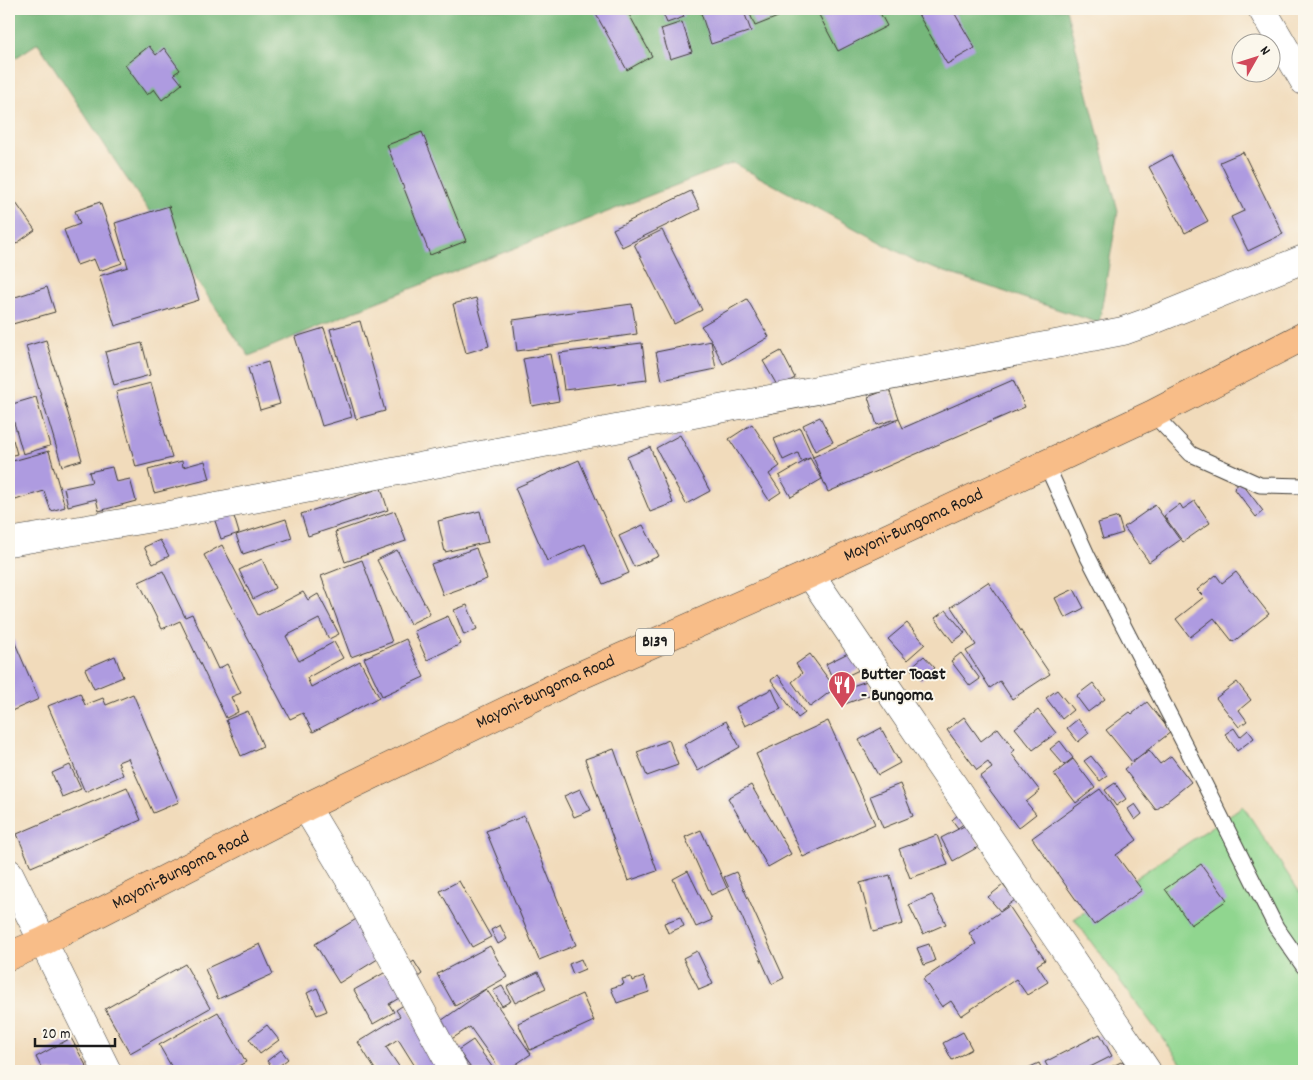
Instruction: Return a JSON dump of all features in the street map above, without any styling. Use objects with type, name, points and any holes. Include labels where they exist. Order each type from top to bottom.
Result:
[{"type":"main road","name":"Mayoni-Bungoma Road","points":[[9,956],[42,942],[306,807],[570,680],[810,574],[1153,414],[1304,336]]},
{"type":"street","points":[[1262,9],[1304,81]]},
{"type":"street","points":[[9,542],[170,515],[1123,331],[1304,259]]},
{"type":"street","points":[[810,574],[1147,1071]]},
{"type":"street","points":[[306,807],[354,887],[454,1071]]},
{"type":"street","points":[[9,873],[107,1071]]},
{"type":"lane","points":[[1153,414],[1191,454],[1260,485],[1304,486]]},
{"type":"lane","points":[[1046,464],[1088,557],[1276,927],[1304,966]]},
{"type":"green space","points":[[9,9],[1066,9],[1118,211],[1099,323],[921,264],[733,163],[374,303],[249,356],[125,176],[38,43],[9,62]]},
{"type":"green space","points":[[1243,806],[1304,899],[1304,1071],[1187,1071],[1074,919]]},
{"type":"building","points":[[593,9],[626,9],[652,56],[627,70]]},
{"type":"building","points":[[661,9],[681,9],[684,17],[667,23]]},
{"type":"building","points":[[743,9],[751,31],[711,44],[700,10]]},
{"type":"building","points":[[748,9],[798,9],[755,26]]},
{"type":"building","points":[[826,9],[878,9],[887,26],[838,51],[818,13]]},
{"type":"building","points":[[915,9],[952,9],[975,48],[947,64]]},
{"type":"building","points":[[682,22],[692,52],[670,59],[661,29]]},
{"type":"building","points":[[149,46],[156,55],[164,48],[180,70],[174,74],[182,84],[162,100],[154,89],[147,95],[125,65]]},
{"type":"building","points":[[422,132],[466,241],[430,255],[387,145]]},
{"type":"building","points":[[1243,152],[1283,234],[1248,251],[1231,217],[1244,211],[1220,162]]},
{"type":"building","points":[[1171,155],[1208,221],[1185,233],[1149,167]]},
{"type":"building","points":[[691,191],[700,209],[622,247],[613,229]]},
{"type":"building","points":[[9,193],[35,230],[9,249]]},
{"type":"building","points":[[100,202],[122,263],[99,271],[94,259],[77,265],[64,230],[80,224],[75,211]]},
{"type":"building","points":[[169,206],[199,300],[115,326],[99,276],[128,267],[115,223]]},
{"type":"building","points":[[662,230],[702,310],[674,324],[634,244]]},
{"type":"building","points":[[47,287],[55,312],[9,325],[9,299]]},
{"type":"building","points":[[476,298],[489,346],[466,353],[453,304]]},
{"type":"building","points":[[747,299],[769,337],[723,364],[710,338],[701,326]]},
{"type":"building","points":[[632,304],[637,334],[517,351],[513,320]]},
{"type":"building","points":[[360,321],[385,411],[356,419],[330,329]]},
{"type":"building","points":[[324,328],[352,417],[322,426],[295,337]]},
{"type":"building","points":[[46,340],[82,460],[62,466],[26,346]]},
{"type":"building","points":[[711,341],[716,369],[662,380],[656,352]]},
{"type":"building","points":[[142,343],[150,375],[114,385],[105,352]]},
{"type":"building","points":[[642,343],[647,380],[564,390],[559,353]]},
{"type":"building","points":[[781,351],[795,378],[778,387],[763,361]]},
{"type":"building","points":[[550,354],[559,401],[532,406],[523,359]]},
{"type":"building","points":[[268,362],[280,404],[260,410],[248,368]]},
{"type":"building","points":[[1013,380],[1025,407],[828,492],[813,457],[899,419],[903,428]]},
{"type":"building","points":[[151,383],[172,458],[136,467],[116,392]]},
{"type":"building","points":[[889,389],[899,418],[877,425],[868,397]]},
{"type":"building","points":[[36,397],[50,446],[23,454],[9,405]]},
{"type":"building","points":[[820,417],[833,442],[815,451],[803,425]]},
{"type":"building","points":[[752,424],[780,466],[769,474],[781,492],[769,500],[729,439]]},
{"type":"building","points":[[800,428],[813,457],[801,461],[798,453],[783,460],[774,439]]},
{"type":"building","points":[[680,435],[710,491],[686,504],[656,448]]},
{"type":"building","points":[[13,440],[17,454],[9,456],[9,441]]},
{"type":"building","points":[[650,447],[673,503],[650,512],[627,457]]},
{"type":"building","points":[[49,451],[65,507],[51,511],[44,491],[9,502],[9,462]]},
{"type":"building","points":[[810,458],[822,479],[791,497],[779,476]]},
{"type":"building","points":[[579,460],[629,573],[603,584],[585,544],[547,561],[515,488]]},
{"type":"building","points":[[182,461],[183,467],[205,461],[210,479],[154,493],[148,470]]},
{"type":"building","points":[[112,467],[116,482],[130,479],[136,501],[99,511],[96,499],[68,506],[64,488],[92,482],[89,472]]},
{"type":"building","points":[[1241,482],[1263,511],[1256,517],[1234,488]]},
{"type":"building","points":[[381,488],[388,510],[308,536],[301,514]]},
{"type":"building","points":[[1195,501],[1210,523],[1183,542],[1164,516],[1180,504],[1183,509]]},
{"type":"building","points":[[1155,505],[1180,540],[1149,562],[1124,527]]},
{"type":"building","points":[[395,511],[406,541],[345,562],[335,532]]},
{"type":"building","points":[[480,511],[488,542],[445,552],[438,521]]},
{"type":"building","points":[[233,513],[239,533],[221,539],[214,518]]},
{"type":"building","points":[[1118,517],[1123,533],[1103,539],[1098,523]]},
{"type":"building","points":[[286,519],[292,538],[243,554],[236,535]]},
{"type":"building","points":[[643,525],[659,556],[634,567],[619,536]]},
{"type":"building","points":[[160,540],[169,556],[153,564],[144,547]]},
{"type":"building","points":[[222,545],[258,615],[303,592],[308,600],[318,594],[339,634],[329,639],[319,619],[286,636],[299,661],[334,642],[343,658],[307,678],[311,687],[360,661],[379,697],[313,732],[303,713],[290,719],[204,555]]},
{"type":"building","points":[[476,548],[487,579],[443,595],[431,564]]},
{"type":"building","points":[[397,550],[430,614],[410,624],[377,560]]},
{"type":"building","points":[[262,559],[275,588],[253,599],[239,570]]},
{"type":"building","points":[[362,560],[392,642],[351,657],[321,576]]},
{"type":"building","points":[[163,571],[185,617],[192,614],[218,669],[227,664],[241,693],[231,697],[238,712],[226,718],[180,621],[162,629],[139,582]]},
{"type":"building","points":[[1236,572],[1269,614],[1233,642],[1214,618],[1190,637],[1176,619],[1204,597],[1197,590],[1216,575],[1222,583]]},
{"type":"building","points":[[988,582],[1050,674],[1012,699],[1000,681],[990,688],[966,651],[976,645],[951,607]]},
{"type":"building","points":[[1074,589],[1084,608],[1065,618],[1055,598]]},
{"type":"building","points":[[467,605],[477,629],[464,635],[454,610]]},
{"type":"building","points":[[946,610],[965,633],[953,642],[935,618]]},
{"type":"building","points":[[448,616],[461,644],[427,660],[414,631]]},
{"type":"building","points":[[907,623],[925,644],[907,660],[888,639]]},
{"type":"building","points":[[12,636],[39,699],[9,712],[9,637]]},
{"type":"building","points":[[406,639],[424,677],[382,696],[364,658]]},
{"type":"building","points":[[850,652],[859,670],[834,682],[826,664]]},
{"type":"building","points":[[961,653],[980,679],[970,686],[951,661]]},
{"type":"building","points":[[810,654],[835,688],[810,707],[792,682],[802,673],[796,664]]},
{"type":"building","points":[[115,656],[123,677],[94,689],[85,669]]},
{"type":"building","points":[[924,656],[935,668],[921,680],[910,668]]},
{"type":"building","points":[[778,675],[805,713],[798,718],[771,680]]},
{"type":"building","points":[[867,681],[872,694],[845,704],[840,690]]},
{"type":"building","points":[[1237,682],[1251,700],[1239,710],[1247,721],[1239,727],[1216,698]]},
{"type":"building","points":[[1093,683],[1105,699],[1088,712],[1076,696]]},
{"type":"building","points":[[772,689],[781,709],[745,726],[736,707]]},
{"type":"building","points":[[1057,690],[1073,710],[1062,719],[1046,698]]},
{"type":"building","points":[[80,693],[85,705],[103,698],[106,705],[133,694],[179,802],[153,813],[128,758],[118,762],[123,775],[85,792],[48,706]]},
{"type":"building","points":[[1147,702],[1171,732],[1132,762],[1106,730]]},
{"type":"building","points":[[1038,710],[1056,733],[1033,750],[1015,728]]},
{"type":"building","points":[[248,711],[263,746],[241,756],[226,720]]},
{"type":"building","points":[[964,717],[981,741],[998,728],[1015,750],[1011,753],[1040,791],[1026,802],[1036,814],[1018,828],[980,777],[992,768],[988,762],[977,770],[947,730]]},
{"type":"building","points":[[1078,719],[1089,733],[1078,742],[1067,728]]},
{"type":"building","points":[[726,721],[740,747],[698,771],[684,745]]},
{"type":"building","points":[[828,721],[875,824],[803,857],[756,754]]},
{"type":"building","points":[[881,728],[900,763],[878,775],[859,740]]},
{"type":"building","points":[[1234,728],[1240,737],[1248,730],[1254,738],[1237,751],[1225,734]]},
{"type":"building","points":[[669,740],[678,765],[647,776],[637,752]]},
{"type":"building","points":[[1060,741],[1073,758],[1064,765],[1050,749]]},
{"type":"building","points":[[614,749],[657,871],[628,881],[585,759]]},
{"type":"building","points":[[1149,750],[1160,764],[1171,756],[1191,782],[1156,810],[1124,769]]},
{"type":"building","points":[[1091,756],[1107,776],[1100,781],[1084,761]]},
{"type":"building","points":[[1073,759],[1095,788],[1076,803],[1054,774]]},
{"type":"building","points":[[70,765],[81,789],[62,797],[52,773]]},
{"type":"building","points":[[1115,783],[1126,799],[1116,806],[1105,790]]},
{"type":"building","points":[[900,784],[913,816],[883,828],[870,796]]},
{"type":"building","points":[[751,785],[791,854],[768,867],[728,798]]},
{"type":"building","points":[[127,787],[141,820],[31,867],[17,834]]},
{"type":"building","points":[[580,789],[591,810],[574,817],[564,796]]},
{"type":"building","points":[[1100,789],[1137,840],[1116,855],[1142,890],[1094,925],[1032,838]]},
{"type":"building","points":[[1135,804],[1142,814],[1135,820],[1128,809]]},
{"type":"building","points":[[960,813],[966,822],[958,828],[952,820]]},
{"type":"building","points":[[524,816],[576,945],[539,960],[486,831]]},
{"type":"building","points":[[968,824],[980,846],[953,861],[941,838]]},
{"type":"building","points":[[701,830],[727,888],[711,895],[685,837]]},
{"type":"building","points":[[937,835],[948,865],[910,878],[899,849]]},
{"type":"building","points":[[1201,864],[1227,900],[1191,925],[1165,889]]},
{"type":"building","points":[[688,871],[712,920],[696,927],[673,879]]},
{"type":"building","points":[[736,872],[784,978],[772,984],[724,877]]},
{"type":"building","points":[[890,875],[903,924],[873,932],[860,883]]},
{"type":"building","points":[[459,881],[491,937],[472,947],[440,891]]},
{"type":"building","points":[[1003,885],[1015,900],[1000,911],[988,897]]},
{"type":"building","points":[[932,895],[946,924],[923,934],[909,905]]},
{"type":"building","points":[[1009,906],[1045,960],[1037,965],[1048,982],[1027,995],[1016,979],[961,1016],[951,1001],[942,1007],[923,979],[976,944],[969,933]]},
{"type":"building","points":[[680,917],[684,926],[668,933],[664,923]]},
{"type":"building","points":[[358,918],[381,957],[339,983],[315,944]]},
{"type":"building","points":[[500,925],[507,939],[498,944],[491,930]]},
{"type":"building","points":[[260,944],[273,974],[218,999],[205,969]]},
{"type":"building","points":[[929,944],[935,961],[924,965],[917,948]]},
{"type":"building","points":[[490,946],[507,977],[455,1006],[437,974]]},
{"type":"building","points":[[697,951],[713,984],[699,990],[683,958]]},
{"type":"building","points":[[581,959],[585,969],[573,974],[569,964]]},
{"type":"building","points":[[414,961],[422,974],[414,980],[406,967]]},
{"type":"building","points":[[185,964],[210,1008],[130,1053],[105,1009]]},
{"type":"building","points":[[391,969],[406,994],[389,1004],[394,1012],[373,1024],[354,990]]},
{"type":"building","points":[[538,972],[546,988],[515,1003],[507,987]]},
{"type":"building","points":[[631,977],[632,981],[644,977],[649,992],[617,1003],[611,988],[624,984],[622,979]]},
{"type":"building","points":[[502,986],[511,1001],[502,1006],[493,991]]},
{"type":"building","points":[[317,988],[327,1011],[317,1015],[307,993]]},
{"type":"building","points":[[486,989],[531,1054],[506,1071],[501,1071],[470,1027],[450,1040],[438,1023]]},
{"type":"building","points":[[582,994],[594,1021],[530,1050],[518,1023]]},
{"type":"building","points":[[405,1004],[446,1071],[418,1071],[398,1039],[386,1047],[402,1071],[376,1071],[358,1042],[400,1016],[396,1010]]},
{"type":"building","points":[[218,1012],[246,1062],[229,1071],[174,1071],[159,1045]]},
{"type":"building","points":[[267,1025],[279,1040],[260,1054],[249,1039]]},
{"type":"building","points":[[963,1032],[972,1049],[952,1060],[943,1043]]},
{"type":"building","points":[[1100,1034],[1112,1056],[1082,1071],[1050,1071],[1045,1062]]},
{"type":"building","points":[[71,1038],[89,1071],[43,1071],[36,1057]]},
{"type":"building","points":[[473,1040],[495,1071],[473,1071],[458,1050]]},
{"type":"building","points":[[281,1050],[288,1059],[274,1070],[267,1061]]},
{"type":"building","points":[[1123,1061],[1128,1071],[1103,1071]]},
{"type":"building","points":[[1039,1063],[1043,1071],[1021,1071]]},
{"type":"place","name":"Butter Toast - Bungoma","points":[[842,709]]}]
